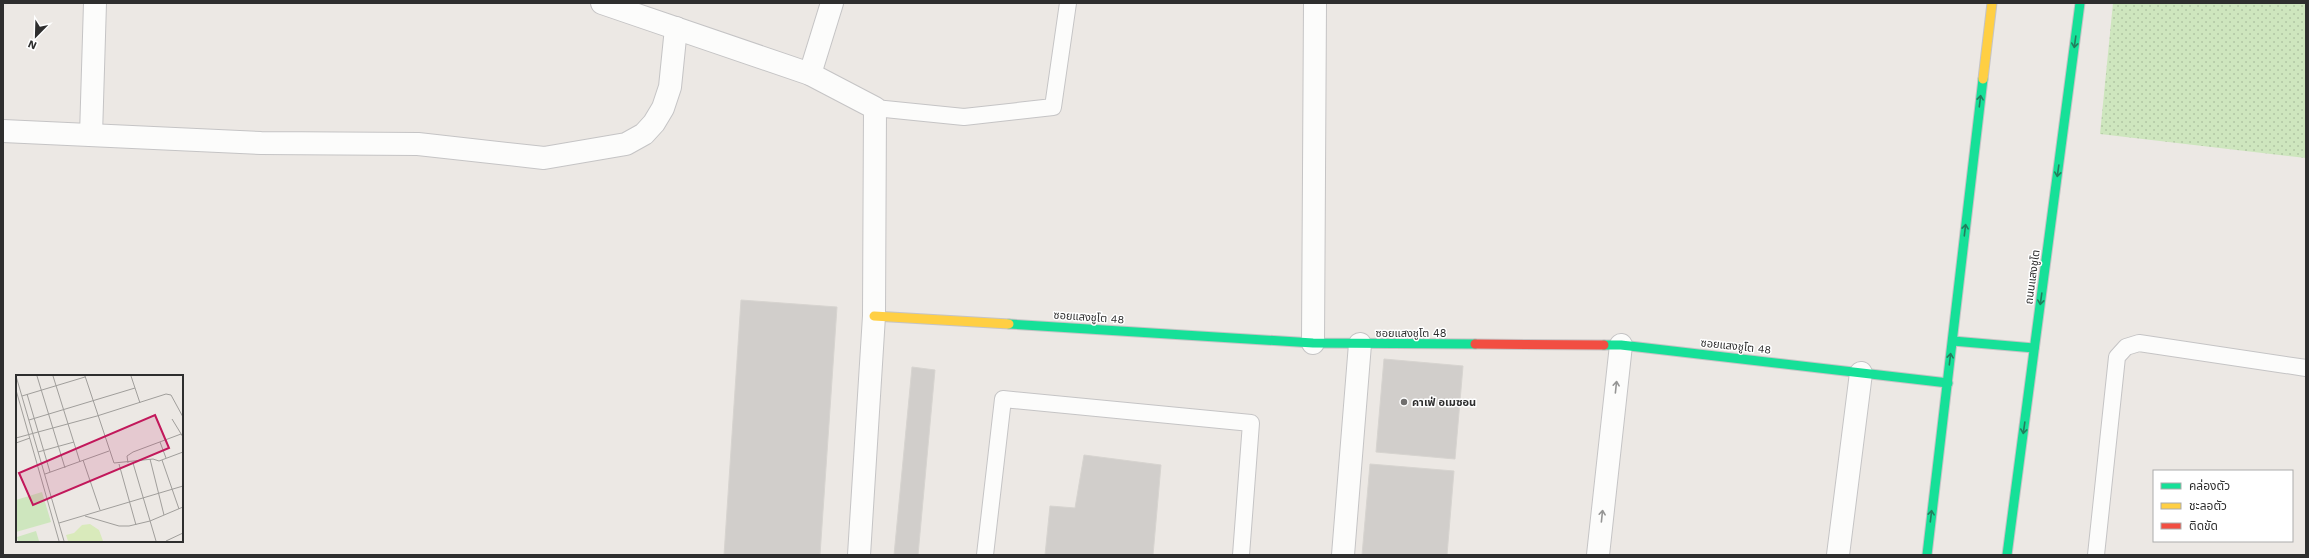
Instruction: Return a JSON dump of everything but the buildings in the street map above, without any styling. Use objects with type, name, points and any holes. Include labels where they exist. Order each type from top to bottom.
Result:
[{"type":"main road","points":[[1927,555],[1992,3]]},
{"type":"main road","name":"ถนนแสงชูโต","points":[[2007,555],[2080,3]]},
{"type":"main road","name":"ซอยแสงชูโต 48","points":[[874,316],[1313,343],[1621,345],[1948,383]]},
{"type":"main road","points":[[1953,341],[2034,348]]},
{"type":"street","points":[[91,135],[95,3]]},
{"type":"street","points":[[605,3],[810,74],[875,108],[874,316],[859,555]]},
{"type":"street","points":[[810,74],[832,3]]},
{"type":"street","points":[[1313,343],[1315,3]]},
{"type":"street","points":[[3,131],[261,143],[418,144],[544,158],[626,144],[644,134],[654,123],[663,108],[670,87],[676,28]]},
{"type":"street","points":[[1343,555],[1360,344]]},
{"type":"street","points":[[1598,555],[1621,345]]},
{"type":"street","points":[[1838,555],[1861,372]]},
{"type":"lane","points":[[875,108],[964,117],[1053,107],[1068,3]]},
{"type":"lane","points":[[2096,555],[2117,357],[2126,347],[2139,343],[2306,368]]},
{"type":"lane","points":[[985,555],[1003,399],[1251,423],[1241,555]]},
{"type":"green space","points":[[2113,3],[2306,3],[2306,158],[2100,134]]},
{"type":"traffic: fast","points":[[2007,555],[2080,3]]},
{"type":"traffic: fast","points":[[1927,555],[1983,79]]},
{"type":"traffic: fast","points":[[1009,324],[1313,343],[1475,344]]},
{"type":"traffic: fast","points":[[1953,341],[2034,348]]},
{"type":"traffic: fast","points":[[1604,345],[1621,345],[1948,383]]},
{"type":"traffic: slow","points":[[1983,79],[1992,3]]},
{"type":"traffic: slow","points":[[874,316],[1009,324]]},
{"type":"traffic: jam","points":[[1475,344],[1604,345]]},
{"type":"place","name":"คาเฟ่ อเมซอน","points":[[1404,402]]}]
